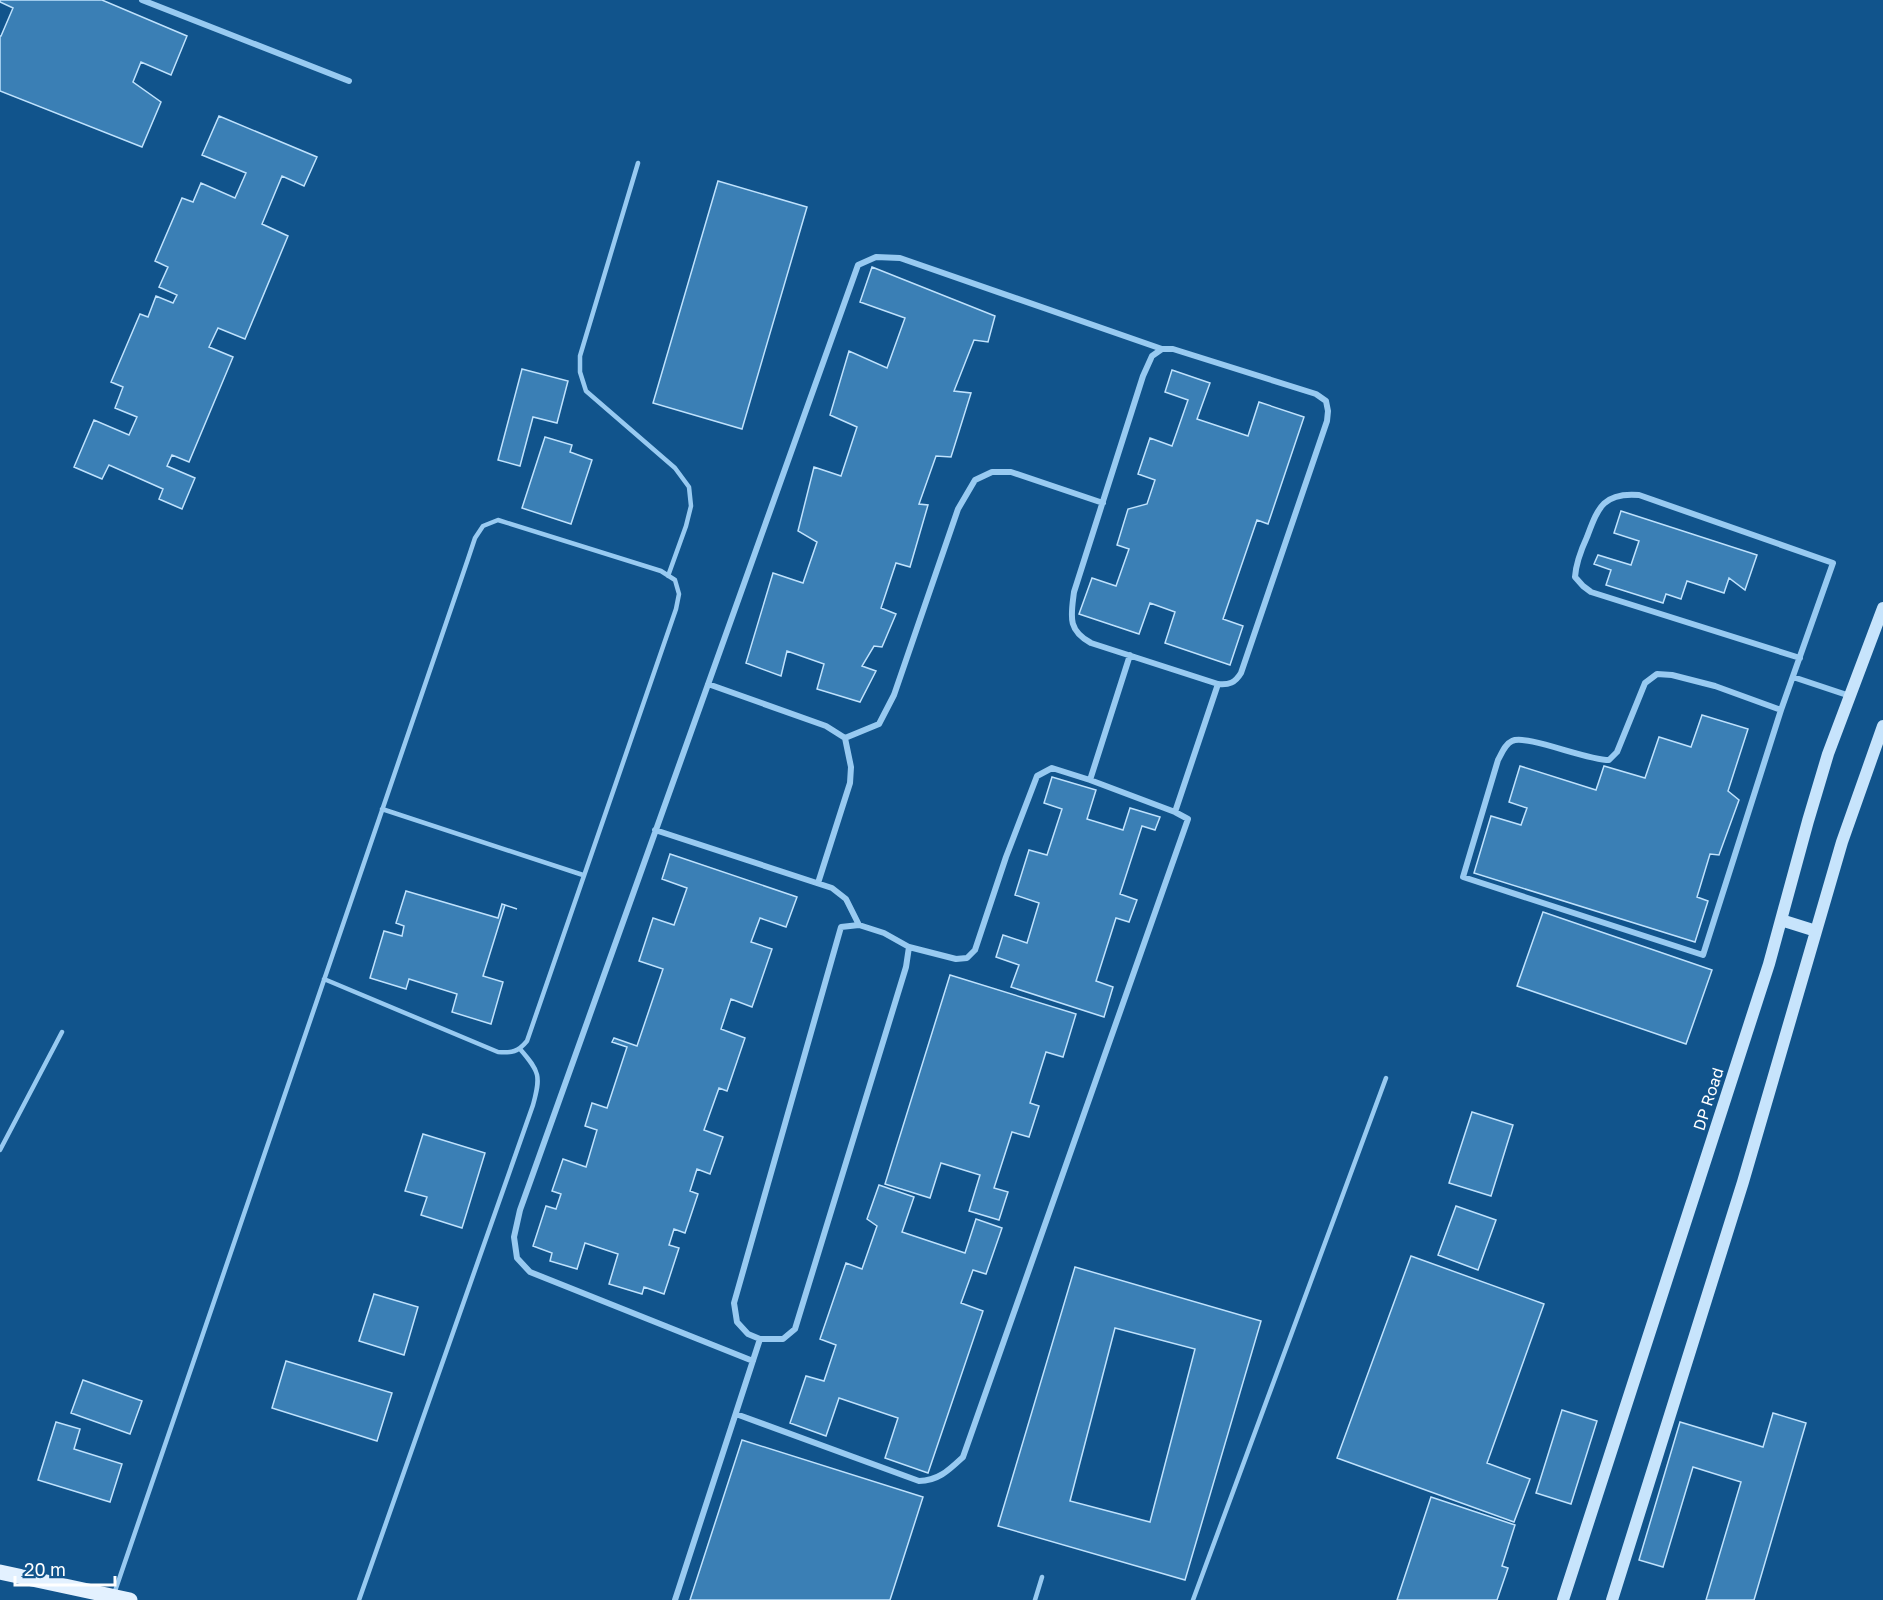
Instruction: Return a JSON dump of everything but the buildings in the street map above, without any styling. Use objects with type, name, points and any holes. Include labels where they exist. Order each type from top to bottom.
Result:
[{"type":"main road","points":[[0,1572],[130,1600]]},
{"type":"street","points":[[142,0],[349,81]]},
{"type":"street","points":[[753,1361],[530,1272],[518,1258],[514,1237],[520,1210],[858,265],[876,256],[900,258],[1162,349],[1173,349],[1316,394],[1326,401],[1327,421],[1241,673],[1237,681],[1227,685],[1091,643],[1079,636],[1071,614],[1074,592],[1143,376],[1152,356],[1162,349]]},
{"type":"street","points":[[845,738],[879,724],[894,694],[958,509],[975,480],[992,472],[1011,472],[1103,503]]},
{"type":"street","points":[[1781,710],[1715,686],[1672,675],[1657,674],[1645,682],[1617,753],[1609,760],[1587,758],[1525,740],[1512,740],[1504,748],[1498,760],[1463,877],[1702,955],[1781,710],[1800,658],[1833,563],[1639,495],[1622,494],[1608,500],[1597,510],[1576,565],[1575,577],[1582,586],[1592,592],[1800,658]]},
{"type":"street","name":"DP Road","points":[[1563,1600],[1769,964],[1828,754],[1883,608]]},
{"type":"street","points":[[1090,780],[1130,655]]},
{"type":"street","points":[[1793,677],[1850,696]]},
{"type":"street","points":[[708,684],[826,726],[845,738],[852,767],[850,783],[818,883]]},
{"type":"street","points":[[1175,812],[1218,684]]},
{"type":"street","points":[[1612,1600],[1743,1182],[1845,833],[1883,726]]},
{"type":"street","points":[[736,1414],[919,1481],[932,1481],[963,1457],[1188,819],[1090,780],[1052,768],[1037,776],[1006,857],[975,950],[967,958],[956,959],[909,947],[884,933],[859,925],[841,927],[734,1303],[737,1322],[748,1334],[760,1339],[783,1339],[795,1329],[906,967],[909,947]]},
{"type":"street","points":[[656,831],[832,888],[846,899],[859,925]]},
{"type":"street","points":[[1781,920],[1816,931]]},
{"type":"street","points":[[675,1600],[760,1339]]},
{"type":"lane","points":[[638,163],[580,356],[579,372],[586,391],[675,468],[689,487],[691,506],[668,576]]},
{"type":"lane","points":[[113,1596],[382,808],[475,538],[483,526],[498,520],[661,571],[675,580],[679,594],[676,609],[527,1041],[520,1049],[511,1053],[498,1052],[324,979]]},
{"type":"lane","points":[[382,808],[583,875]]},
{"type":"lane","points":[[0,1150],[62,1032]]},
{"type":"lane","points":[[359,1600],[533,1105],[538,1084],[537,1072],[520,1049]]},
{"type":"lane","points":[[1192,1600],[1386,1078]]},
{"type":"lane","points":[[1035,1600],[1042,1577]]}]
